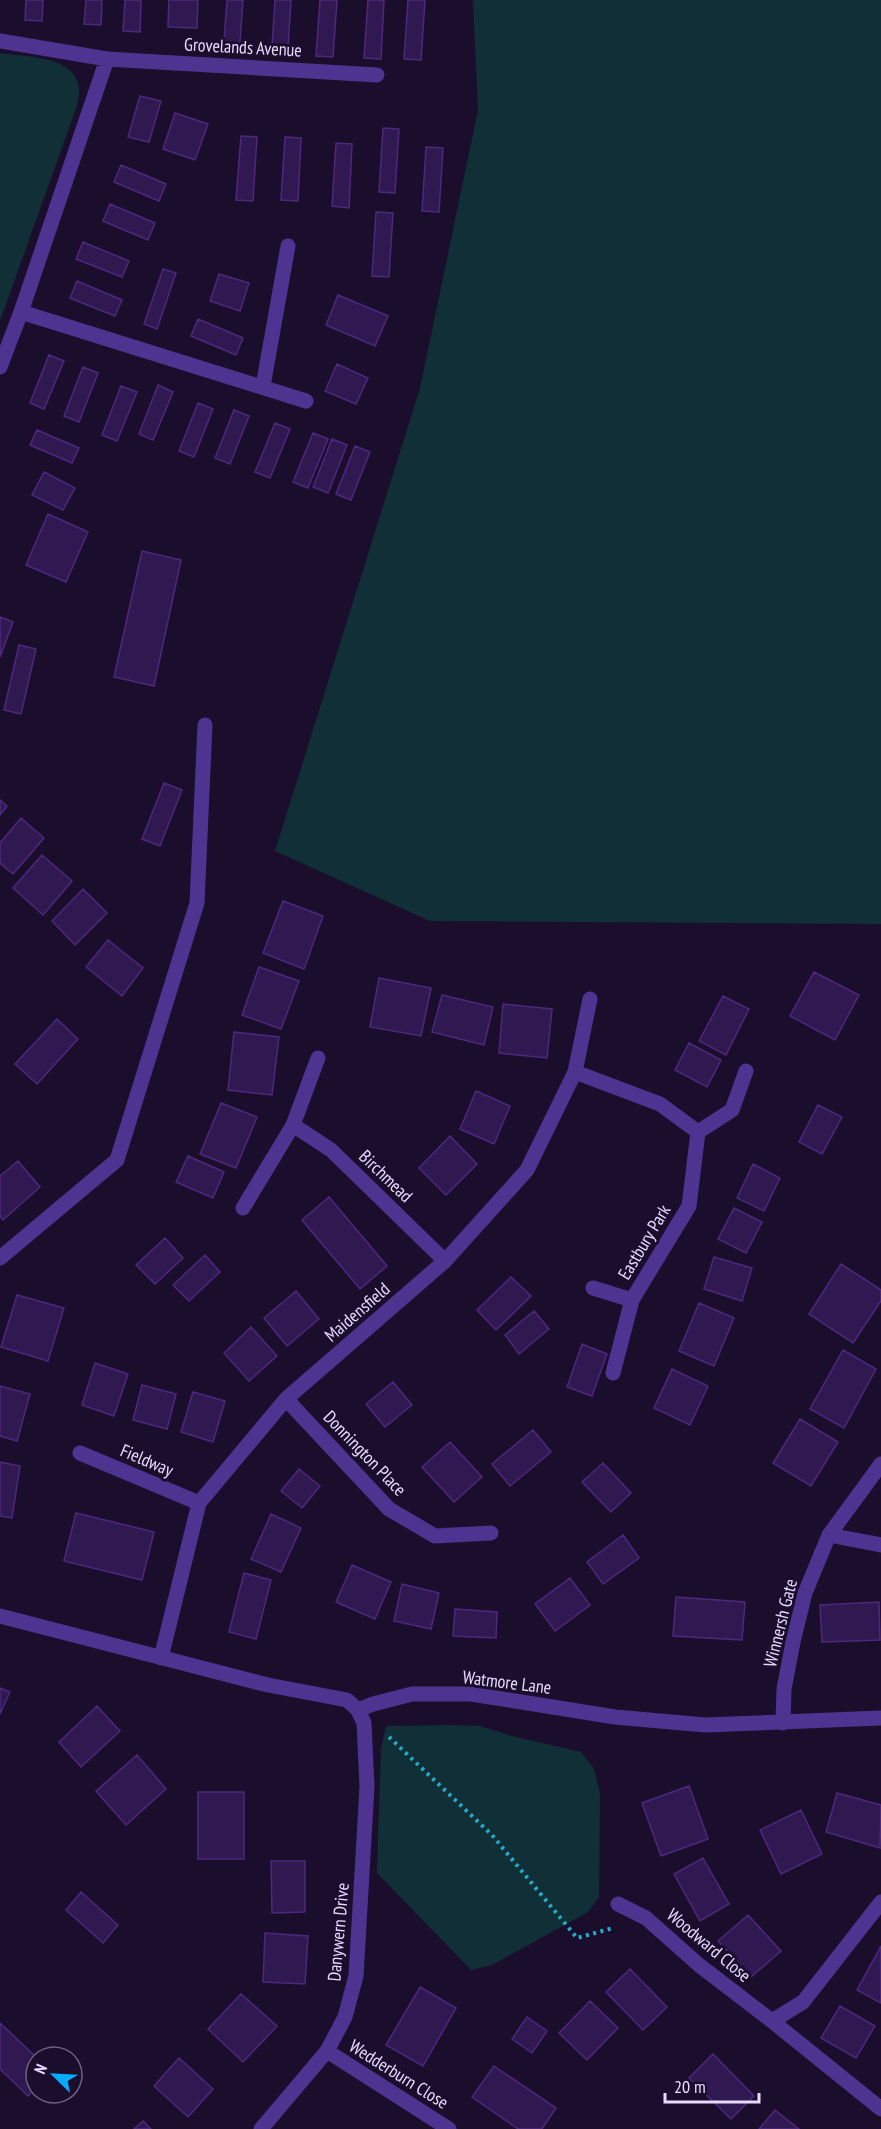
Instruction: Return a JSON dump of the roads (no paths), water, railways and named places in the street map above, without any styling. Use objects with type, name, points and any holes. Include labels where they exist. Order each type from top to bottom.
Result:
[{"type":"street","name":"Grovelands Avenue","points":[[0,41],[107,59],[377,75]]},
{"type":"street","points":[[0,367],[107,59]]},
{"type":"street","points":[[263,386],[288,246]]},
{"type":"street","points":[[21,312],[306,401]]},
{"type":"street","points":[[0,1258],[117,1160],[197,903],[205,725]]},
{"type":"street","name":"Maidensfield","points":[[160,1658],[199,1503],[286,1399],[445,1262],[527,1170],[575,1072],[590,999]]},
{"type":"street","points":[[243,1208],[293,1125],[318,1058]]},
{"type":"street","points":[[575,1072],[660,1104],[698,1132],[732,1110],[746,1071]]},
{"type":"street","name":"Birchmead","points":[[293,1125],[331,1150],[445,1262]]},
{"type":"street","name":"Eastbury Park","points":[[613,1373],[632,1300],[689,1206],[698,1132]]},
{"type":"street","name":"Eastbury Park","points":[[593,1288],[632,1300]]},
{"type":"street","name":"Donnington Place","points":[[286,1399],[389,1509],[435,1536],[491,1533]]},
{"type":"street","name":"Fieldway","points":[[80,1453],[199,1503]]},
{"type":"street","name":"Winnersh Gate","points":[[783,1723],[784,1689],[805,1593],[829,1535],[881,1464]]},
{"type":"street","points":[[829,1535],[881,1545]]},
{"type":"street","points":[[0,1616],[268,1685],[347,1700],[358,1710]]},
{"type":"street","name":"Watmore Lane","points":[[358,1710],[412,1694],[471,1694],[626,1718],[705,1725],[881,1718]]},
{"type":"street","name":"Danywern Drive","points":[[261,2129],[327,2051],[345,2017],[356,1976],[367,1787],[364,1723],[358,1710]]},
{"type":"street","points":[[772,2021],[803,2002],[881,1902]]},
{"type":"street","name":"Woodward Close","points":[[618,1904],[646,1918],[699,1965],[881,2109]]},
{"type":"street","name":"Wedderburn Close","points":[[327,2051],[449,2129]]}]
